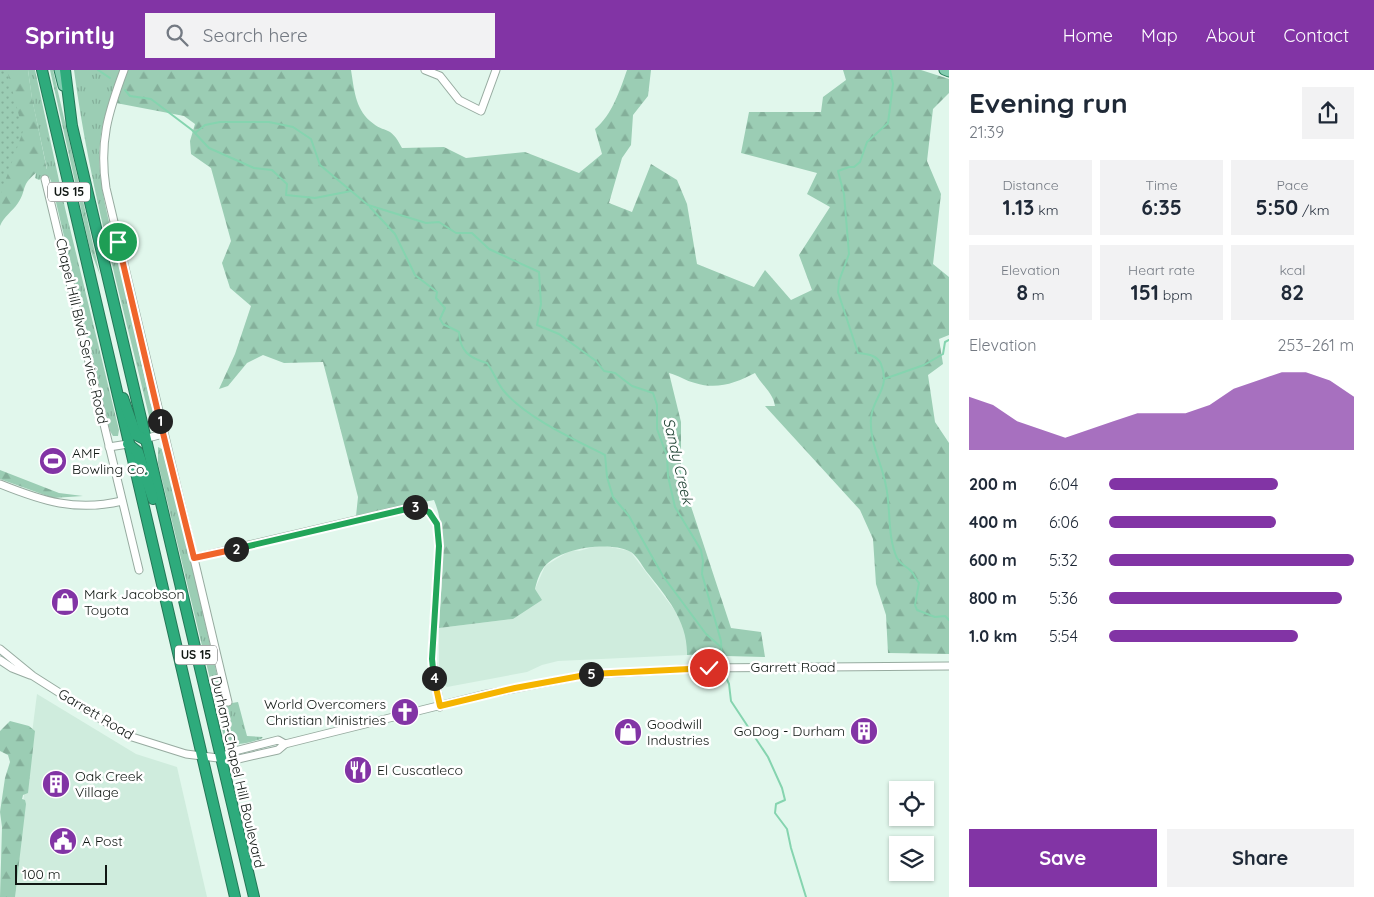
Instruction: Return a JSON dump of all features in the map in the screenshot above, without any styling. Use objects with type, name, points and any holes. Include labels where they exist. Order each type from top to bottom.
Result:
[{"type":"highway","name":"US 15","points":[[42,70],[235,897]]},
{"type":"highway","name":"US 15","points":[[65,70],[72,126]]},
{"type":"highway","name":"Durham-Chapel Hill Boulevard","points":[[72,126],[144,438],[254,897]]},
{"type":"highway","points":[[108,359],[135,434],[139,438],[144,438]]},
{"type":"highway","points":[[128,444],[138,452],[172,552]]},
{"type":"main road","name":"Durham-Chapel Hill Boulevard","points":[[59,70],[72,126]]},
{"type":"main road","points":[[944,70],[949,72]]},
{"type":"street","points":[[124,70],[106,121],[102,142],[102,164],[163,434],[228,702]]},
{"type":"street","points":[[425,70],[440,76],[459,100],[481,111],[496,70]]},
{"type":"street","name":"Chapel Hill Blvd Service Road","points":[[45,179],[139,570]]},
{"type":"street","points":[[144,438],[163,434]]},
{"type":"street","points":[[109,447],[128,444]]},
{"type":"street","points":[[0,484],[45,501],[95,506],[122,501]]},
{"type":"street","points":[[194,558],[412,507],[429,512],[437,524],[439,546],[432,659],[440,706]]},
{"type":"street","name":"Garrett Road","points":[[0,649],[33,676],[107,724],[132,737],[165,749],[202,757],[221,758],[231,752],[278,740],[285,744],[515,688],[585,675],[632,670],[740,667],[949,666]]},
{"type":"street","name":"Garrett Road","points":[[1,664],[33,676]]},
{"type":"shaded area","points":[[600,545],[630,551],[679,616],[688,639],[687,655],[558,661],[542,665],[527,672],[447,687],[443,684],[439,667],[439,628],[513,619],[535,589],[545,566],[571,550],[579,551]]},
{"type":"shaded area","points":[[37,694],[136,754],[177,767],[207,897],[11,897]]},
{"type":"green space","points":[[0,70],[28,70],[47,170],[44,174],[36,173],[31,177],[21,199],[0,226]]},
{"type":"green space","points":[[0,70],[7,70],[23,131],[0,196]]},
{"type":"green space","points":[[28,70],[35,70],[65,208],[119,430],[118,436],[113,436],[110,431],[51,181],[49,177],[43,177],[39,180],[35,178],[36,173],[47,169],[32,99]]},
{"type":"green space","points":[[50,70],[53,70],[100,275],[90,249]]},
{"type":"green space","points":[[74,70],[121,70],[103,125],[99,161],[104,200],[129,299],[150,402],[157,420],[155,424],[151,423],[149,416],[97,200],[80,113]]},
{"type":"green space","points":[[128,70],[351,70],[354,91],[361,110],[375,125],[391,133],[402,148],[444,147],[466,158],[525,152],[579,173],[602,154],[595,129],[611,109],[627,70],[651,70],[648,96],[633,115],[631,145],[622,158],[609,203],[632,212],[651,164],[677,180],[687,204],[697,264],[754,287],[765,270],[791,300],[812,290],[799,255],[830,207],[807,194],[817,173],[741,153],[749,112],[821,112],[823,97],[846,80],[843,70],[921,70],[949,79],[949,93],[933,109],[927,161],[941,194],[933,264],[949,277],[949,335],[939,339],[943,364],[928,375],[935,422],[949,443],[949,654],[888,653],[886,615],[876,584],[873,539],[860,510],[765,406],[775,406],[774,401],[755,373],[741,380],[719,386],[711,386],[692,382],[669,373],[681,422],[681,476],[731,628],[761,632],[765,657],[687,655],[684,631],[668,600],[634,554],[620,548],[609,547],[584,548],[551,560],[544,567],[537,580],[535,589],[542,600],[513,619],[439,628],[442,546],[439,514],[434,500],[356,516],[358,497],[323,362],[284,363],[263,355],[247,363],[228,386],[219,389],[235,354],[251,306],[230,288],[222,263],[231,241],[211,168],[191,154],[190,141],[195,124],[184,116],[116,103]]},
{"type":"green space","points":[[158,447],[162,449],[185,535],[223,701],[226,704],[238,702],[247,736],[263,737],[261,739],[239,744],[230,742],[223,733],[158,463]]},
{"type":"green space","points":[[0,470],[59,493],[83,496],[53,498],[0,479]]},
{"type":"green space","points":[[10,721],[29,726],[35,731],[28,793],[23,795],[22,799],[25,800],[26,804],[15,897],[0,897],[2,827],[0,812],[5,778],[10,762],[8,755],[0,751],[0,731]]},
{"type":"waterway","name":"Sandy Creek","points":[[98,70],[110,78]]},
{"type":"waterway","points":[[890,70],[893,84],[888,123],[867,142],[860,162],[854,167],[838,171],[844,194],[849,254],[839,281],[838,292],[858,353],[877,359],[884,373],[883,386],[872,410],[871,427],[886,486],[890,532],[894,550],[897,558],[911,571],[919,583],[915,605],[917,610],[935,617],[945,616],[949,620]]},
{"type":"waterway","name":"Sandy Creek","points":[[125,90],[130,96],[151,99],[192,130],[209,148],[254,168],[272,170],[287,184],[286,195],[315,198],[351,191]]},
{"type":"waterway","name":"Sandy Creek","points":[[195,133],[205,125],[220,122],[269,122],[293,127],[311,139],[320,165],[368,205],[426,223],[439,222],[456,233],[472,233],[489,249],[539,272],[541,304],[537,325],[559,334],[596,361],[604,371],[615,373],[632,386],[653,393],[657,405],[657,429],[667,456],[668,476],[675,507],[701,550],[703,561],[702,574],[721,641],[722,666]]},
{"type":"waterway","points":[[370,207],[395,234],[415,275],[437,292],[436,298],[445,308],[440,319],[443,324],[459,332],[461,344],[467,353],[475,359],[487,363],[503,390],[524,409],[550,427],[605,455],[607,477],[613,497],[629,516],[663,576],[706,634],[721,647]]},
{"type":"waterway","points":[[884,379],[924,365],[943,354],[945,342],[949,340]]},
{"type":"waterway","name":"Sandy Creek","points":[[723,671],[729,684],[731,701],[768,757],[782,788],[785,800],[776,804],[775,813],[787,829],[806,897]]},
{"type":"place","name":"AMF Bowling Co.","points":[[53,461]]},
{"type":"place","name":"Mark Jacobson Toyota","points":[[65,602]]},
{"type":"place","name":"World Overcomers Christian Ministries","points":[[405,712]]},
{"type":"place","name":"GoDog - Durham","points":[[864,731]]},
{"type":"place","name":"Goodwill Industries","points":[[628,732]]},
{"type":"place","name":"El Cuscatleco","points":[[358,770]]},
{"type":"place","name":"Oak Creek Village","points":[[56,784]]},
{"type":"place","name":"A Post","points":[[63,841]]},
{"type":"route","points":[[118,242],[194,558],[412,507],[422,508],[429,512],[437,524],[439,546],[432,659],[436,694],[440,706],[482,695],[585,675],[632,670],[709,668]]}]
